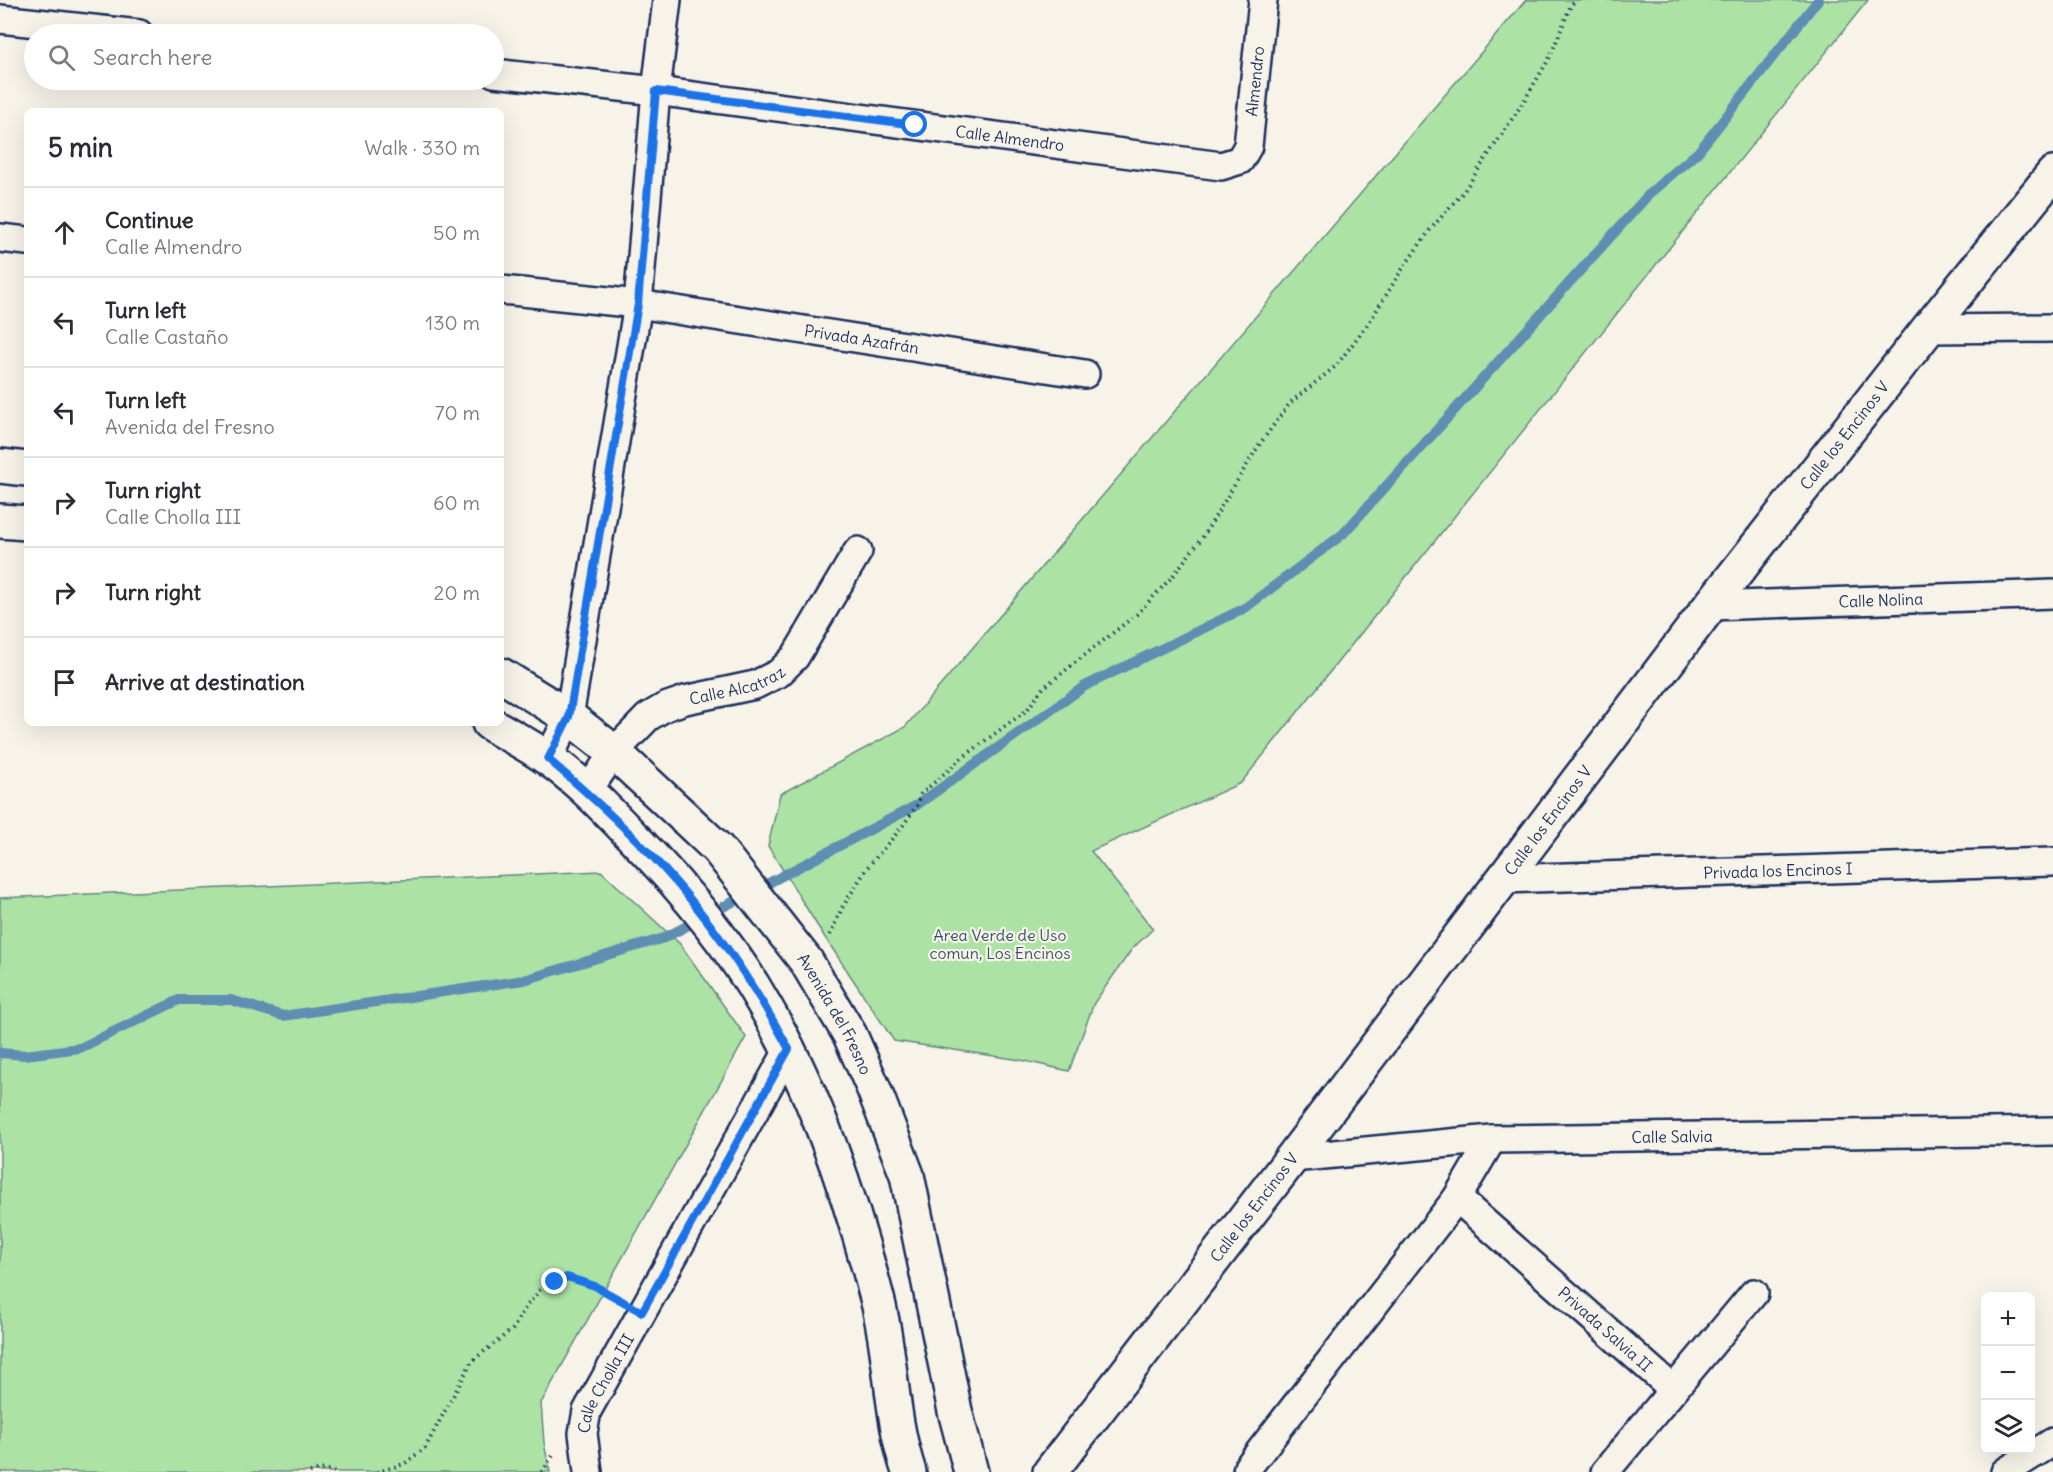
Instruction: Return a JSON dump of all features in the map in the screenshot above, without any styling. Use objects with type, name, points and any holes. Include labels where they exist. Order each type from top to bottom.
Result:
[{"type":"street","points":[[548,759],[569,717],[638,304],[656,91],[667,0]]},
{"type":"street","name":"Almendro","points":[[1240,160],[1248,146],[1263,0]]},
{"type":"street","points":[[0,20],[40,24]]},
{"type":"street","name":"Calle Almendro","points":[[504,74],[656,91],[1221,166],[1240,160]]},
{"type":"street","name":"Calle los Encinos V","points":[[1050,1472],[1292,1158],[1710,606],[2053,174]]},
{"type":"street","points":[[0,238],[24,241]]},
{"type":"street","name":"Privada Azafrán","points":[[504,290],[638,304],[1085,374]]},
{"type":"street","points":[[1928,329],[2053,328]]},
{"type":"street","points":[[0,466],[24,469]]},
{"type":"street","points":[[0,521],[24,523]]},
{"type":"street","name":"Calle Alcatraz","points":[[587,792],[615,752],[648,717],[665,707],[685,700],[755,684],[779,674],[795,657],[858,551]]},
{"type":"street","name":"Calle Nolina","points":[[1710,606],[2053,594]]},
{"type":"street","name":"Avenida del Fresno","points":[[504,677],[569,717],[615,752],[718,849],[801,955],[850,1035],[907,1175],[955,1411],[971,1472]]},
{"type":"street","points":[[494,726],[548,759],[587,792],[665,870],[725,945],[764,1004],[789,1049],[842,1177],[862,1239],[879,1307],[895,1411],[909,1472]]},
{"type":"street","name":"Privada los Encinos I","points":[[1502,879],[2053,862]]},
{"type":"street","name":"Calle Cholla III","points":[[588,1472],[583,1432],[587,1411],[789,1049]]},
{"type":"street","name":"Calle Salvia","points":[[1292,1158],[1492,1139],[2053,1131]]},
{"type":"street","points":[[1247,1472],[1248,1467],[1457,1198],[1492,1139]]},
{"type":"street","name":"Privada Salvia II","points":[[1457,1198],[1673,1389]]},
{"type":"street","points":[[1605,1472],[1754,1293]]},
{"type":"street","points":[[2005,1472],[2053,1442]]},
{"type":"path","points":[[801,955],[832,933],[842,908],[867,868],[902,827],[921,794],[962,758],[1027,710],[1043,688],[1137,614],[1172,577],[1204,535],[1259,445],[1290,403],[1336,366],[1370,321],[1430,230],[1464,191],[1524,101],[1550,57],[1571,6],[1576,0]]},
{"type":"path","points":[[377,1472],[404,1464],[425,1448],[472,1362],[513,1329],[525,1308],[543,1286],[567,1277],[595,1286],[642,1312]]},
{"type":"path","points":[[310,1472],[325,1469],[334,1472]]},
{"type":"green space","name":"Area Verde de Uso comun, Los Encinos","points":[[1526,0],[1868,0],[1241,783],[1091,851],[1153,929],[1132,949],[1094,1003],[1069,1071],[1021,1060],[894,1041],[822,933],[768,846],[780,794],[905,727]]},
{"type":"green space","points":[[601,871],[680,944],[746,1037],[541,1403],[544,1443],[550,1472],[0,1472],[0,898]]},
{"type":"waterway","points":[[0,1053],[25,1055],[80,1048],[179,1000],[231,1000],[283,1016],[524,980],[664,938],[917,805],[1085,686],[1245,608],[1343,534],[1651,192],[1698,152],[1818,0]]},
{"type":"route","points":[[555,1282],[567,1277],[595,1286],[642,1312],[789,1049],[764,1004],[725,945],[665,870],[614,817],[548,759],[569,717],[638,304],[656,91],[915,125]]}]
